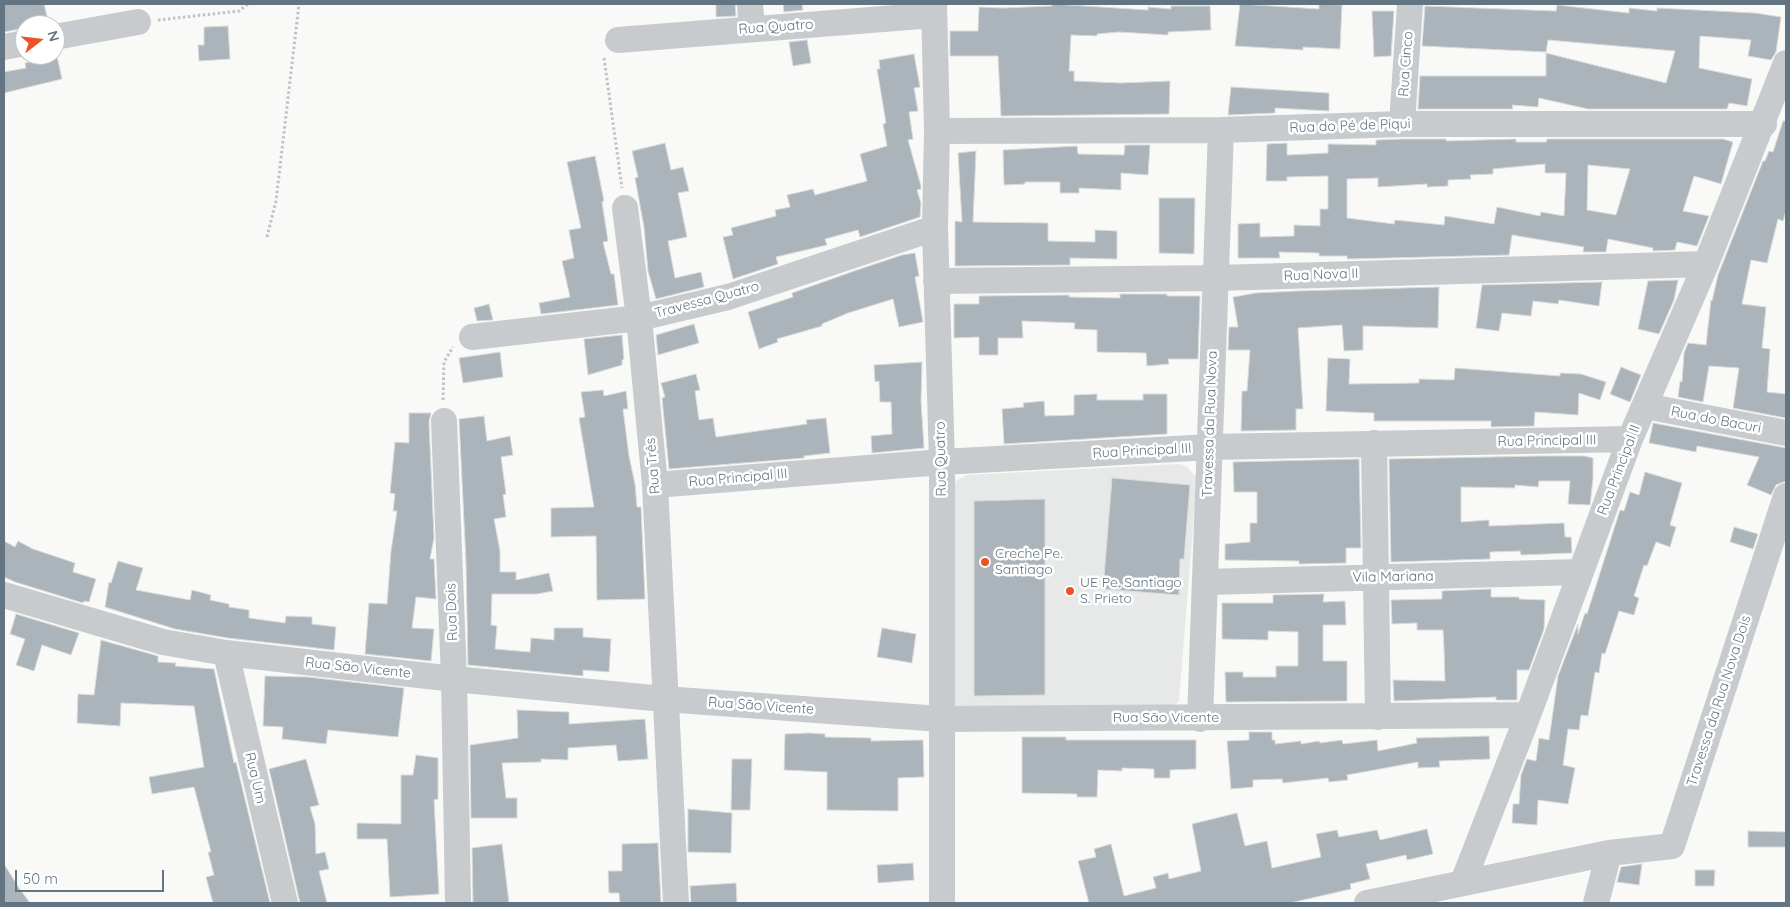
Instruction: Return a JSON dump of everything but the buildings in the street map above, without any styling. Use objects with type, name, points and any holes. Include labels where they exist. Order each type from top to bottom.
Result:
[{"type":"street","name":"Rua Cinco","points":[[1402,124],[1410,4]]},
{"type":"street","name":"Rua Quatro","points":[[618,40],[751,16],[934,9],[937,132],[935,228],[942,462],[942,903]]},
{"type":"street","points":[[65,35],[138,22]]},
{"type":"street","name":"Rua Principal II","points":[[1463,882],[1528,715],[1630,440],[1706,264],[1764,124],[1786,64]]},
{"type":"street","name":"Rua do Pé de Piqui","points":[[937,132],[1221,130],[1402,124],[1764,124]]},
{"type":"street","name":"Travessa da Rua Nova","points":[[1200,719],[1221,130]]},
{"type":"street","name":"Rua Três","points":[[625,208],[639,318],[655,485],[664,699],[676,903]]},
{"type":"street","name":"Travessa Quatro","points":[[472,337],[639,318],[728,297],[935,228]]},
{"type":"street","name":"Rua Nova II","points":[[936,281],[1216,278],[1706,264]]},
{"type":"street","name":"Rua do Bacuri","points":[[1645,406],[1786,433]]},
{"type":"street","name":"Rua Dois","points":[[444,421],[454,679],[458,903]]},
{"type":"street","name":"Rua Principal III","points":[[655,485],[942,462],[1210,447],[1630,440]]},
{"type":"street","points":[[1374,443],[1378,717]]},
{"type":"street","name":"Travessa da Rua Nova Dois","points":[[1609,853],[1672,846],[1786,496]]},
{"type":"street","name":"Vila Mariana","points":[[1205,582],[1580,572]]},
{"type":"street","name":"Rua São Vicente","points":[[4,595],[155,640],[226,653],[454,679],[664,699],[941,718],[1200,719],[1528,715]]},
{"type":"street","name":"Rua Um","points":[[226,653],[285,903]]},
{"type":"street","points":[[1367,903],[1609,853],[1596,903]]},
{"type":"path","points":[[138,22],[239,11],[248,4]]},
{"type":"path","points":[[267,237],[276,201],[300,4]]},
{"type":"path","points":[[618,40],[603,50],[604,72],[625,208]]},
{"type":"path","points":[[444,421],[442,390],[444,362],[448,351],[459,340],[472,337]]},
{"type":"shaded area","name":"UE Pe. Santiago S. Prieto","points":[[1179,464],[1187,467],[1197,478],[1179,701],[1173,707],[952,711],[954,482],[967,475]]},
{"type":"place","name":"Creche Pe. Santiago","points":[[985,562]]},
{"type":"place","name":"UE Pe. Santiago S. Prieto","points":[[1070,591]]}]
